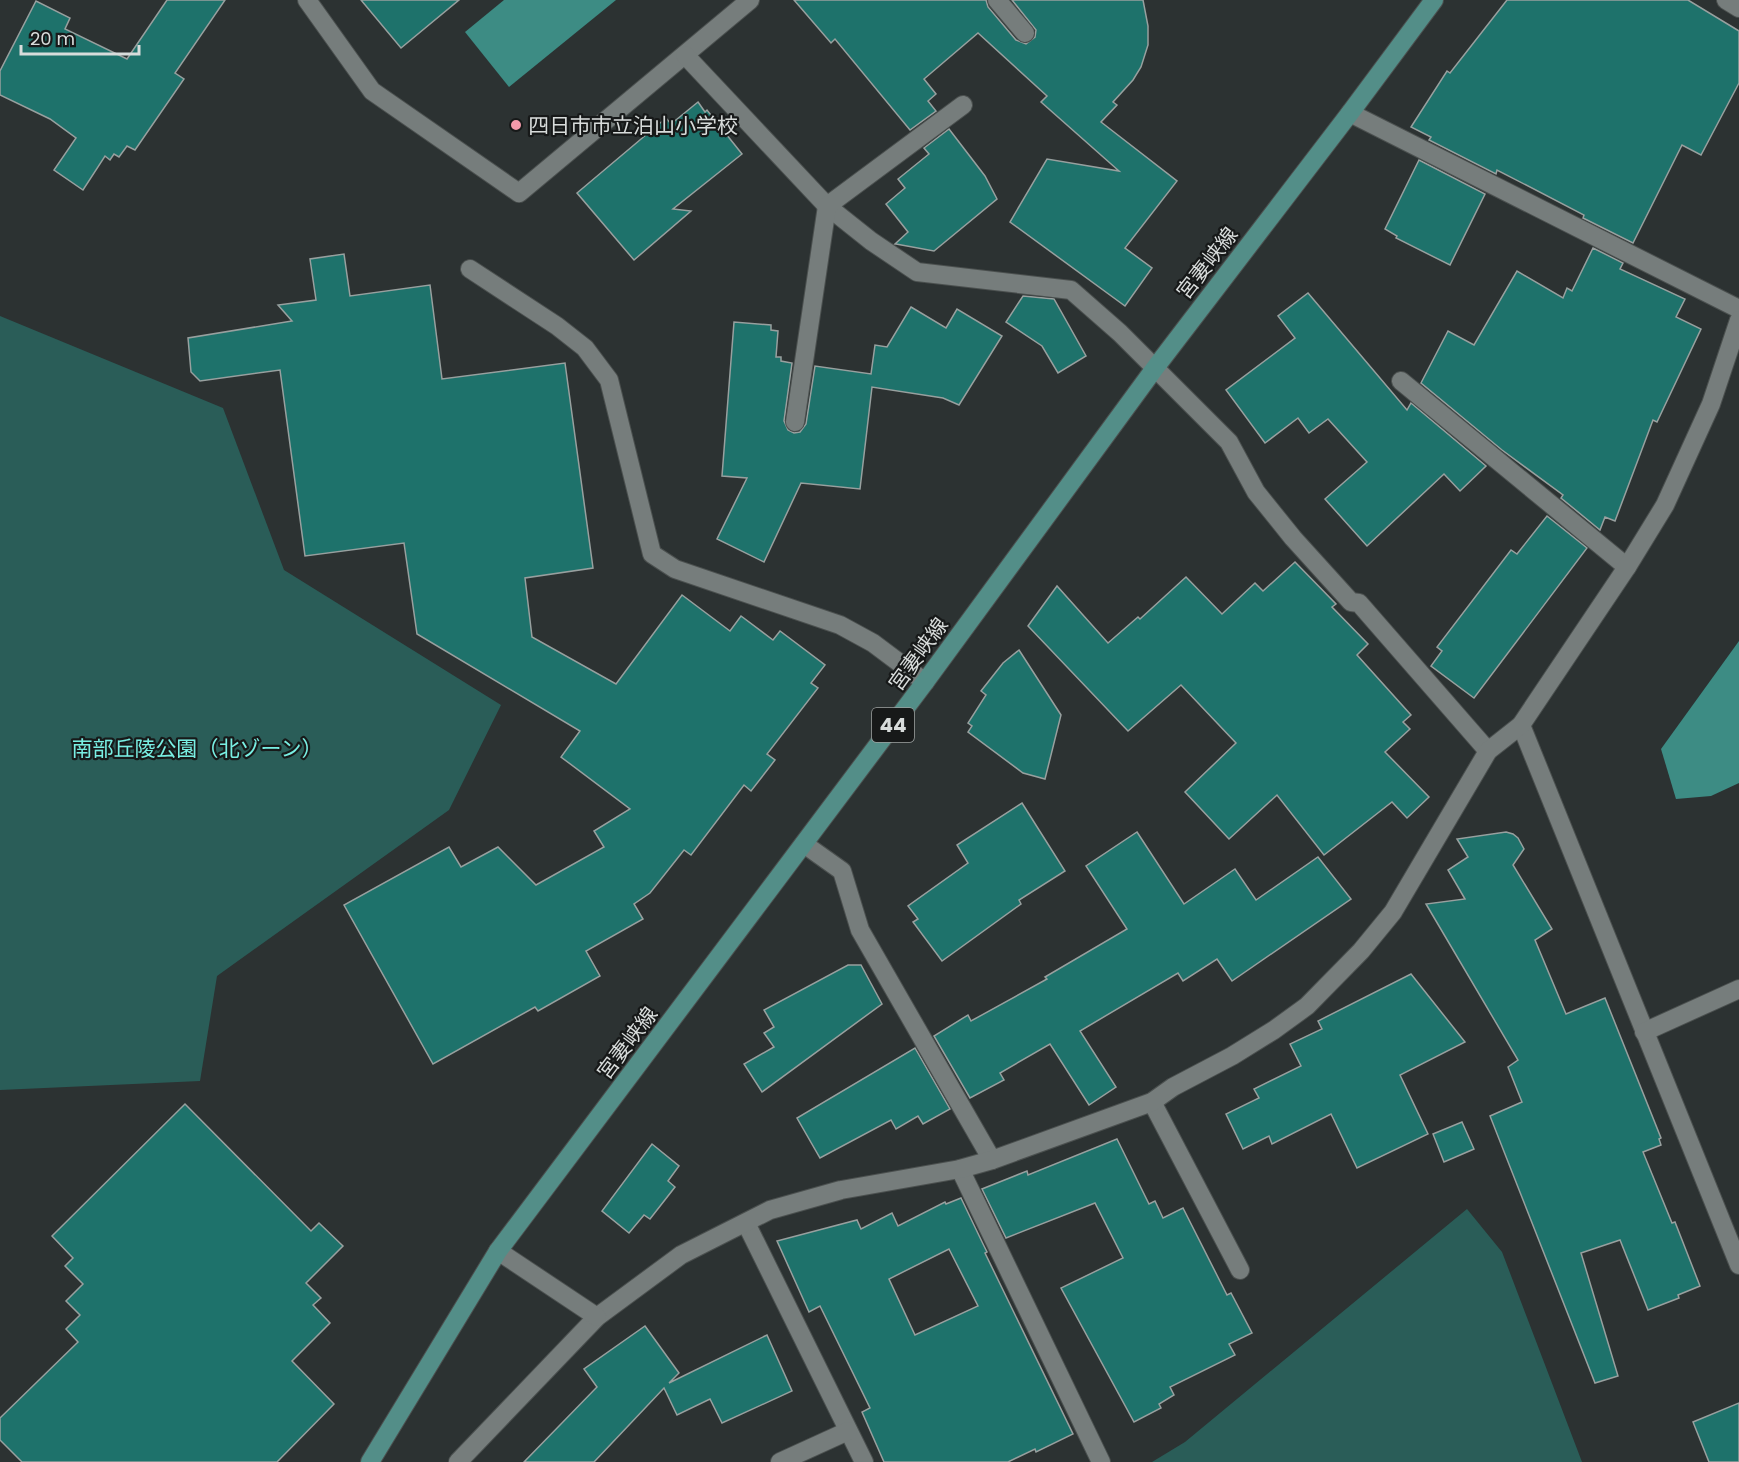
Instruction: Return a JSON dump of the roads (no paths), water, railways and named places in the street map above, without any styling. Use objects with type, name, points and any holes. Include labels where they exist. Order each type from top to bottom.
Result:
[{"type":"main road","name":"宮妻峡線","points":[[370,1462],[498,1251],[925,682],[1155,368],[1434,0]]},
{"type":"street","points":[[307,0],[372,91],[519,193],[750,0]]},
{"type":"street","points":[[997,0],[1025,33]]},
{"type":"street","points":[[1726,0],[1739,8]]},
{"type":"street","points":[[685,55],[827,206],[871,241],[917,272],[1071,290],[1120,333],[1229,442],[1256,492],[1293,538],[1351,603],[1359,603],[1488,751]]},
{"type":"street","points":[[795,422],[827,206],[963,105]]},
{"type":"street","points":[[1350,113],[1739,309]]},
{"type":"street","points":[[470,269],[557,326],[585,348],[609,380],[652,554],[675,569],[840,625],[873,643],[925,682]]},
{"type":"street","points":[[458,1462],[597,1317],[681,1255],[770,1210],[841,1190],[960,1169],[992,1160],[1152,1102],[1173,1087],[1232,1056],[1274,1030],[1307,1006],[1360,951],[1393,912],[1488,751],[1521,724],[1627,567],[1665,505],[1711,404],[1739,320]]},
{"type":"street","points":[[1401,381],[1627,567]]},
{"type":"street","points":[[1521,724],[1739,1265]]},
{"type":"street","points":[[804,844],[842,871],[860,930],[992,1160]]},
{"type":"street","points":[[1644,1032],[1739,989]]},
{"type":"street","points":[[1152,1102],[1240,1270]]},
{"type":"street","points":[[960,1169],[1101,1462]]},
{"type":"street","points":[[747,1223],[864,1462]]},
{"type":"street","points":[[498,1251],[597,1317]]},
{"type":"street","points":[[780,1462],[848,1431]]},
{"type":"place","name":"四日市市立泊山小学校","points":[[516,125]]},
{"type":"park label","name":"南部丘陵公園（北ゾーン）","points":[[197,748]]}]
